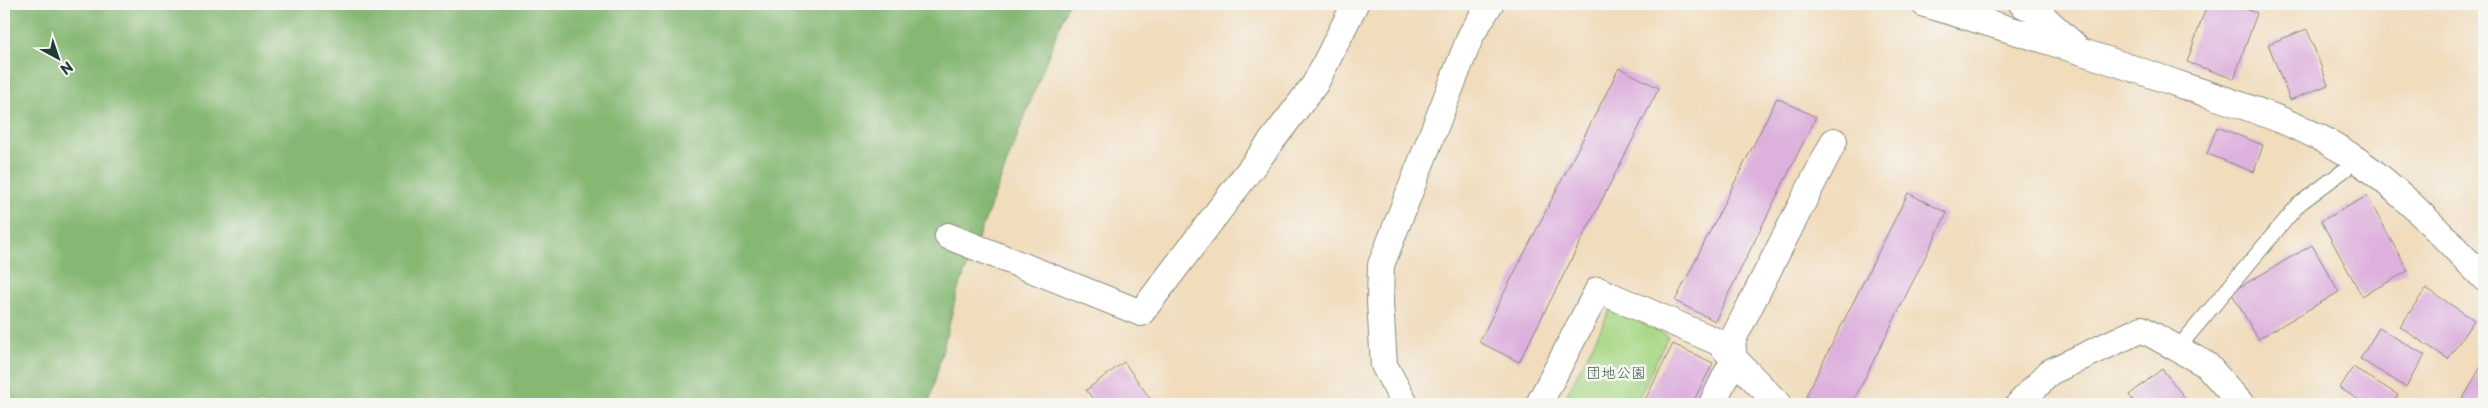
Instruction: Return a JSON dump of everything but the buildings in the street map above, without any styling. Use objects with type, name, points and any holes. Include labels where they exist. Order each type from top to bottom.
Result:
[{"type":"street","points":[[948,236],[1141,313],[1314,84],[1355,4]]},
{"type":"street","points":[[1405,404],[1384,364],[1380,302],[1381,265],[1472,35],[1490,4]]},
{"type":"street","points":[[1925,4],[2080,50],[2254,109],[2325,140],[2358,160],[2396,190],[2484,278]]},
{"type":"street","points":[[2022,4],[2038,12],[2080,50]]},
{"type":"street","points":[[1712,404],[1734,359],[1732,341],[1834,141]]},
{"type":"street","points":[[1539,404],[1598,290],[1718,342],[1778,404]]},
{"type":"street","points":[[2019,404],[2050,372],[2142,330],[2207,366],[2241,404]]},
{"type":"lane","points":[[2177,349],[2299,204],[2358,160]]},
{"type":"green space","points":[[4,4],[1068,4],[957,293],[929,404],[4,404]]},
{"type":"green space","name":"団地公園","points":[[1611,309],[1668,336],[1636,404],[1562,404]]}]
